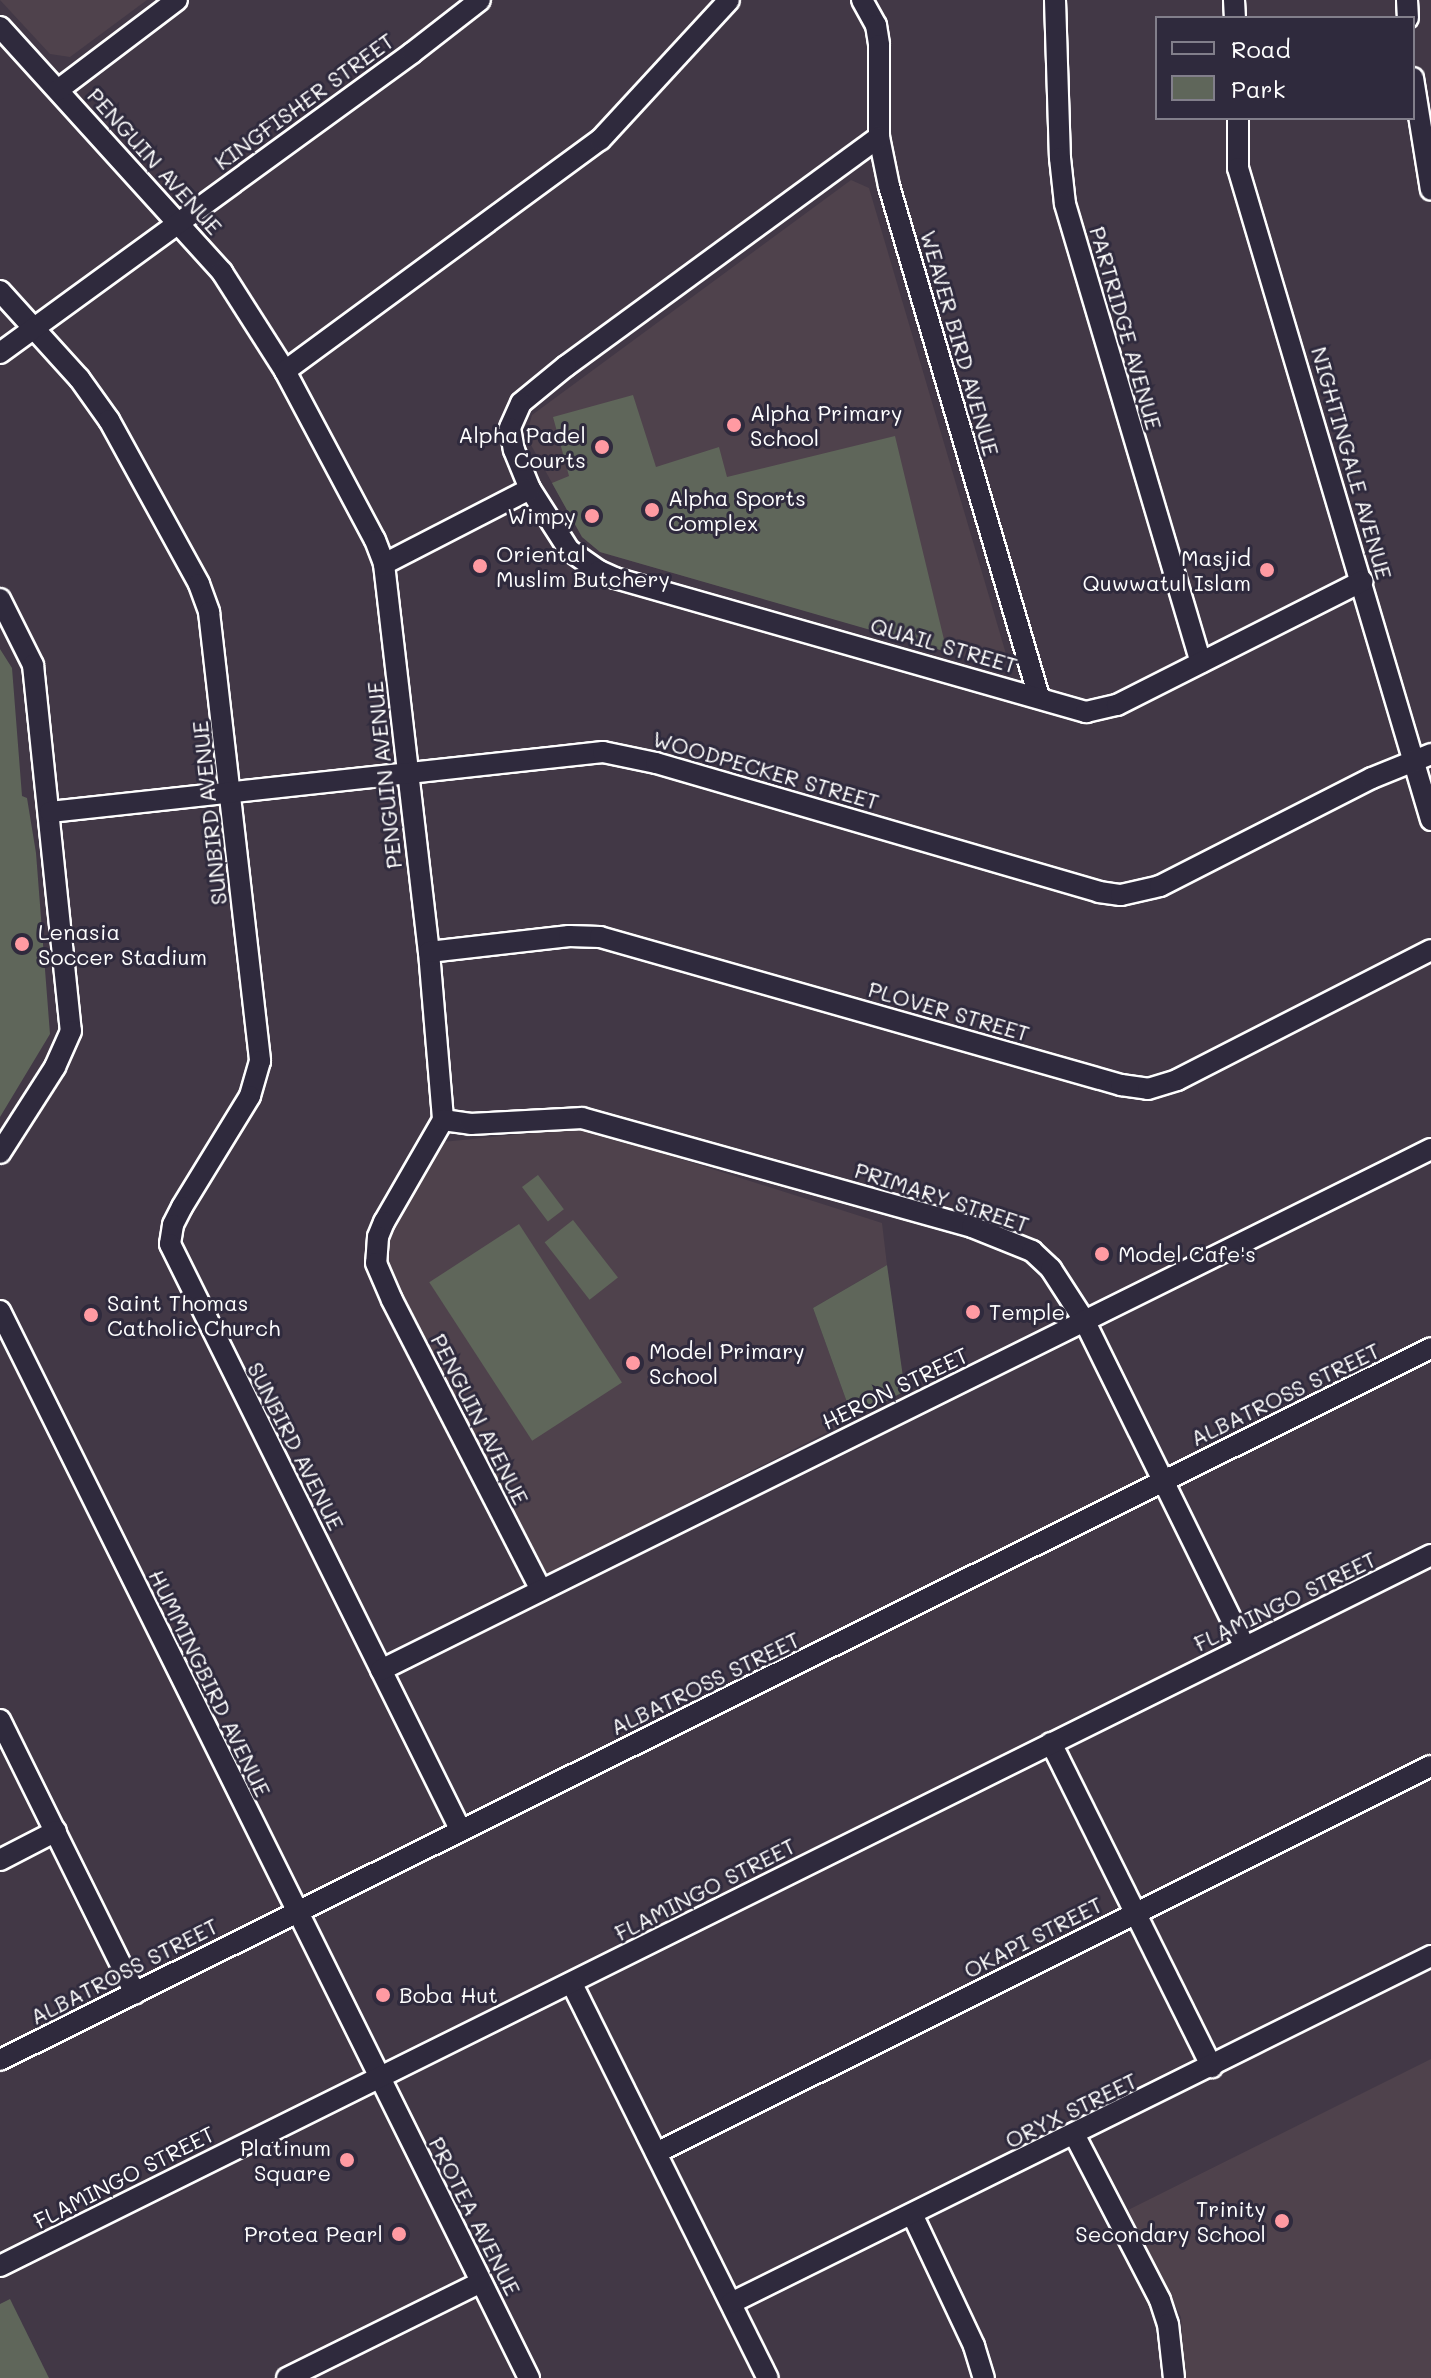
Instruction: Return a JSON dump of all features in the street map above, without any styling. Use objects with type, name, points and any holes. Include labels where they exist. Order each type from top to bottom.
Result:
[{"type":"street","points":[[58,90],[177,0]]},
{"type":"street","name":"KINGFISHER STREET","points":[[0,353],[412,53],[480,0]]},
{"type":"street","points":[[285,371],[600,140],[729,0]]},
{"type":"street","name":"WEAVER BIRD AVENUE","points":[[862,0],[876,25],[879,45],[879,137],[889,186],[1039,697]]},
{"type":"street","name":"PARTRIDGE AVENUE","points":[[1055,0],[1060,158],[1065,204],[1201,662]]},
{"type":"street","name":"PENGUIN AVENUE","points":[[0,27],[222,272],[285,371],[375,540],[384,564],[429,952],[443,1120],[384,1222],[378,1237],[376,1263],[541,1590]]},
{"type":"street","points":[[1415,90],[1431,190]]},
{"type":"street","name":"NIGHTINGALE AVENUE","points":[[1238,120],[1238,168],[1362,581],[1422,756],[1431,820]]},
{"type":"street","name":"QUAIL STREET","points":[[879,137],[530,394],[516,410],[510,428],[514,450],[530,489],[569,550],[599,571],[1096,712],[1362,581]]},
{"type":"street","name":"SUNBIRD AVENUE","points":[[0,291],[79,378],[109,420],[206,598],[260,1061],[250,1096],[182,1207],[173,1225],[170,1244],[461,1831]]},
{"type":"street","points":[[384,564],[530,489]]},
{"type":"street","points":[[0,599],[33,665],[50,812],[70,1038],[0,1153]]},
{"type":"street","name":"WOODPECKER STREET","points":[[50,812],[587,753],[620,754],[1099,892],[1121,895],[1160,886],[1422,756]]},
{"type":"street","name":"PLOVER STREET","points":[[429,952],[569,936],[600,937],[1121,1085],[1148,1089],[1177,1080],[1431,950]]},
{"type":"street","name":"PRIMARY STREET","points":[[443,1120],[471,1124],[582,1118],[972,1227],[1023,1245],[1042,1258],[1084,1320],[1245,1647]]},
{"type":"street","name":"HERON STREET","points":[[381,1670],[1431,1149]]},
{"type":"street","name":"HUMMINGBIRD AVENUE","points":[[0,1311],[377,2076]]},
{"type":"street","name":"ALBATROSS STREET","points":[[0,2060],[1431,1348]]},
{"type":"street","name":"FLAMINGO STREET","points":[[0,2266],[377,2076],[572,1984],[1431,1555]]},
{"type":"street","points":[[0,1720],[135,1993]]},
{"type":"street","points":[[1051,1743],[1212,2067]]},
{"type":"street","name":"OKAPI STREET","points":[[656,2153],[1431,1766]]},
{"type":"street","points":[[0,1860],[56,1831]]},
{"type":"street","name":"ORYX STREET","points":[[731,2303],[1431,1956]]},
{"type":"street","points":[[572,1984],[768,2378]]},
{"type":"street","name":"PROTEA AVENUE","points":[[377,2076],[529,2378]]},
{"type":"street","points":[[1074,2134],[1160,2300],[1168,2324],[1174,2378]]},
{"type":"street","points":[[912,2214],[974,2346],[984,2378]]},
{"type":"street","points":[[287,2378],[481,2282]]},
{"type":"shaded area","points":[[0,0],[147,0],[70,57],[50,54]]},
{"type":"shaded area","name":"Alpha Primary School","points":[[851,180],[869,188],[1006,654],[991,664],[600,552],[582,537],[526,436],[532,415]]},
{"type":"shaded area","name":"Model Primary School","points":[[583,1128],[882,1223],[887,1265],[813,1308],[853,1419],[541,1578],[379,1258],[442,1142]]},
{"type":"shaded area","name":"Trinity Secondary School","points":[[1431,2059],[1431,2378],[1185,2378],[1181,2317],[1128,2210]]},
{"type":"green space","points":[[633,395],[656,467],[719,447],[727,477],[895,436],[947,652],[600,552],[582,537],[552,483],[569,476],[553,417]]},
{"type":"green space","name":"Lenasia Soccer Stadium","points":[[0,649],[12,668],[22,796],[27,798],[36,853],[50,1034],[0,1117]]},
{"type":"green space","points":[[538,1175],[564,1209],[548,1221],[522,1187]]},
{"type":"green space","points":[[573,1220],[618,1278],[590,1300],[545,1242]]},
{"type":"green space","points":[[519,1224],[622,1383],[532,1441],[429,1282]]},
{"type":"green space","points":[[887,1265],[905,1391],[853,1419],[813,1308]]},
{"type":"green space","points":[[10,2299],[49,2378],[0,2378],[0,2304]]},
{"type":"place","name":"Alpha Primary School","points":[[734,425]]},
{"type":"place","name":"Alpha Padel Courts","points":[[602,447]]},
{"type":"place","name":"Alpha Sports Complex","points":[[652,510]]},
{"type":"place","name":"Wimpy","points":[[592,516]]},
{"type":"place","name":"Oriental Muslim Butchery","points":[[480,566]]},
{"type":"place","name":"Masjid Quwwatul Islam","points":[[1267,570]]},
{"type":"place","name":"Lenasia Soccer Stadium","points":[[22,944]]},
{"type":"place","name":"Model Cafe's","points":[[1102,1254]]},
{"type":"place","name":"Temple","points":[[973,1312]]},
{"type":"place","name":"Saint Thomas Catholic Church","points":[[91,1315]]},
{"type":"place","name":"Model Primary School","points":[[633,1363]]},
{"type":"place","name":"Boba Hut","points":[[383,1995]]},
{"type":"place","name":"Platinum Square","points":[[347,2160]]},
{"type":"place","name":"Trinity Secondary School","points":[[1282,2221]]},
{"type":"place","name":"Protea Pearl","points":[[399,2234]]}]
